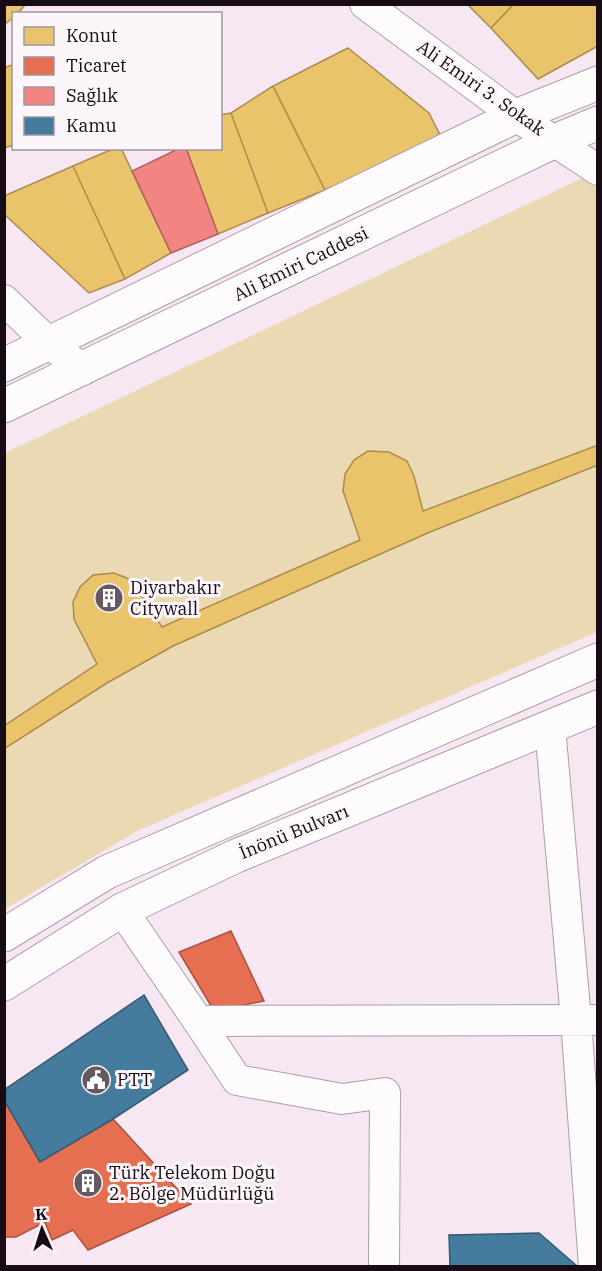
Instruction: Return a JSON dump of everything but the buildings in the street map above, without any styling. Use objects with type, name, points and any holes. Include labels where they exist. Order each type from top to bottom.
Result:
[{"type":"main road","points":[[4,365],[516,116],[597,83]]},
{"type":"main road","name":"Ali Emiri Caddesi","points":[[4,406],[555,141],[597,123]]},
{"type":"main road","points":[[4,935],[107,872],[597,660]]},
{"type":"main road","name":"İnönü Bulvarı","points":[[4,984],[122,910],[236,856],[597,707]]},
{"type":"street","name":"Ali Emiri 3. Sokak","points":[[365,4],[516,116],[597,170]]},
{"type":"street","points":[[4,300],[49,344],[83,370]]},
{"type":"street","points":[[550,727],[587,1020],[594,1266]]},
{"type":"street","points":[[122,910],[237,1080],[342,1099],[385,1093],[384,1266]]},
{"type":"street","points":[[198,1021],[587,1020]]},
{"type":"shaded area","points":[[597,171],[597,632],[137,831],[5,909],[5,453]]},
{"type":"place","name":"Diyarbakır Citywall","points":[[109,598]]},
{"type":"place","name":"PTT","points":[[96,1080]]},
{"type":"place","name":"Türk Telekom Doğu 2. Bölge Müdürlüğü","points":[[88,1183]]}]
